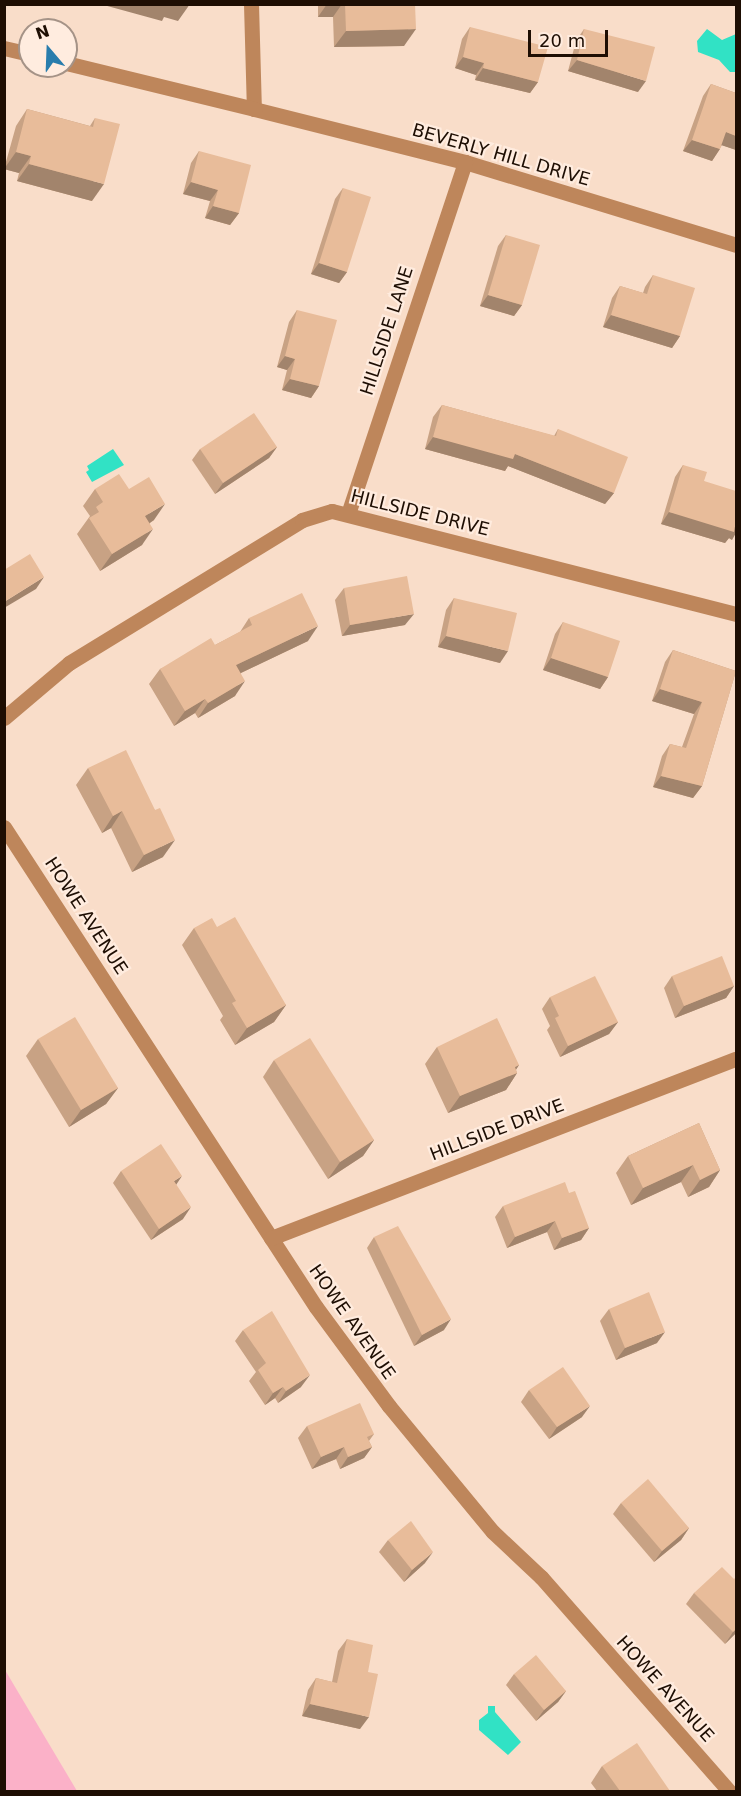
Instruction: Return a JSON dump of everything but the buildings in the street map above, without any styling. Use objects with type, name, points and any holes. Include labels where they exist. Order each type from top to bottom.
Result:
[{"type":"street","points":[[251,4],[254,109]]},
{"type":"street","name":"BEVERLY HILL DRIVE","points":[[78,66],[465,162],[736,245]]},
{"type":"street","name":"HILLSIDE LANE","points":[[348,514],[465,162]]},
{"type":"street","name":"HILLSIDE DRIVE","points":[[4,718],[69,663],[302,520],[332,511],[736,614]]},
{"type":"street","name":"HOWE AVENUE","points":[[4,826],[316,1307],[405,1428],[493,1532],[541,1577],[730,1791]]},
{"type":"street","name":"HILLSIDE DRIVE","points":[[271,1238],[736,1059]]},
{"type":"shaded area","points":[[5,1670],[77,1791],[5,1791]]},
{"type":"water","points":[[707,29],[722,40],[736,34],[736,72],[730,72],[719,60],[698,52],[697,41]]},
{"type":"water","points":[[113,449],[124,465],[92,482],[86,472],[89,470],[87,466]]},
{"type":"water","points":[[488,1706],[495,1706],[495,1712],[521,1742],[508,1755],[479,1730],[479,1720],[488,1713]]}]
